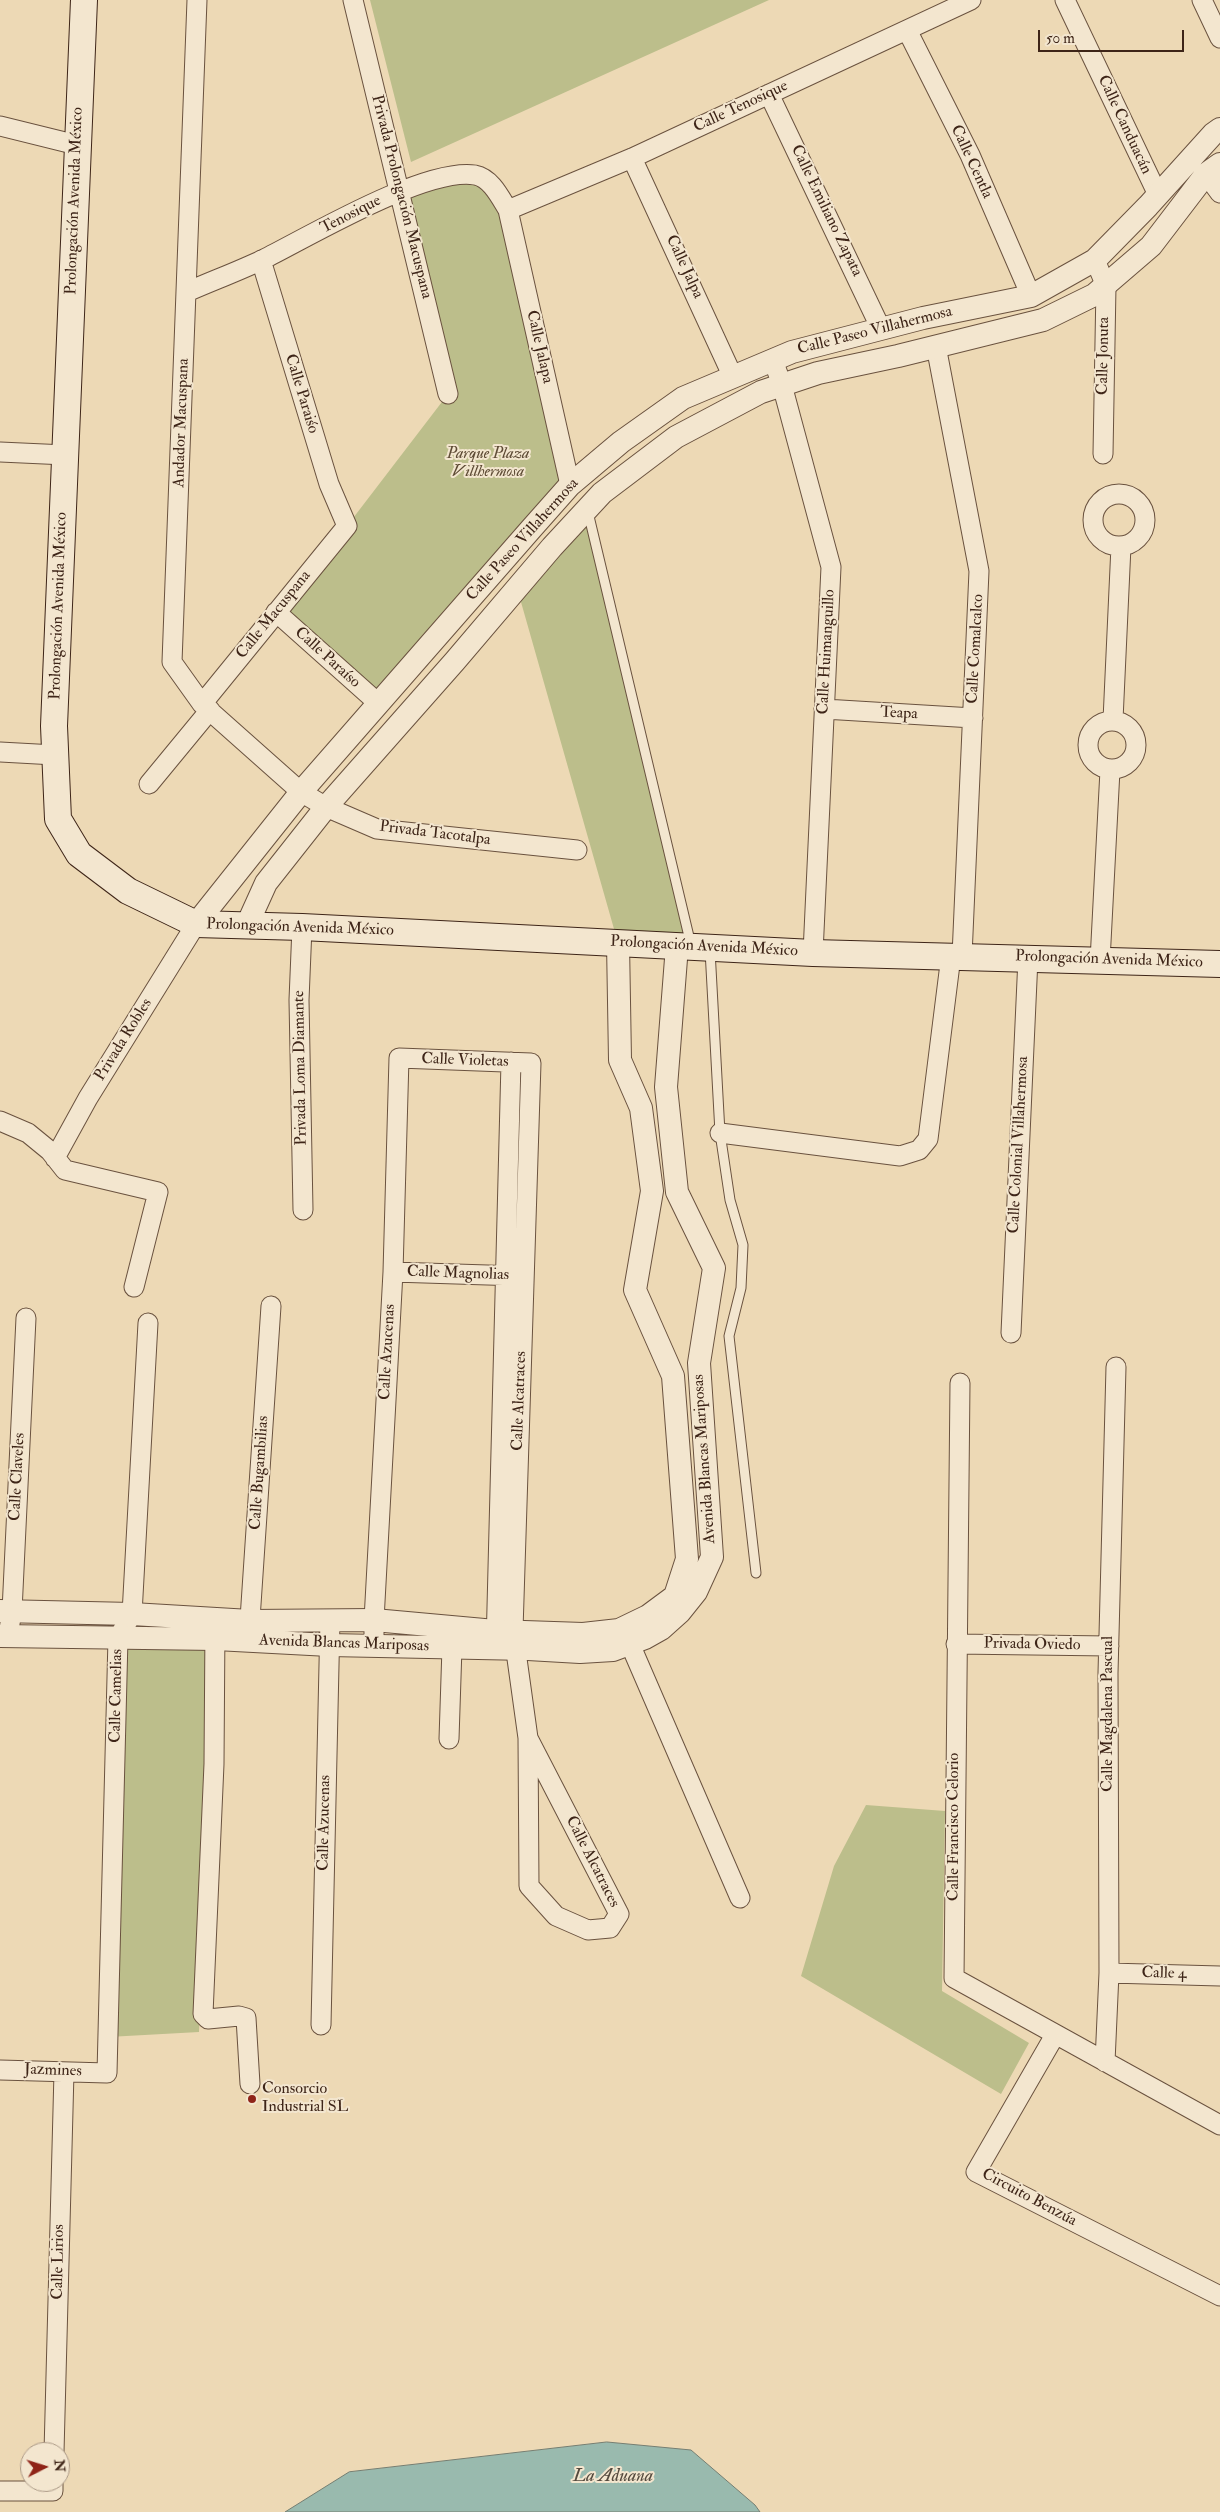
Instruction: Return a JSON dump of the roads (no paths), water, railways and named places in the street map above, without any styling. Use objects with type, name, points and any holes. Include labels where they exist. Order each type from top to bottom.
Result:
[{"type":"main road","name":"Prolongación Avenida México","points":[[84,0],[76,145],[66,455],[54,726],[58,819],[79,854],[128,891],[196,924],[302,926],[813,953],[1220,964]]},
{"type":"street","name":"Andador Macuspana","points":[[197,0],[172,662],[206,707],[301,792]]},
{"type":"street","name":"Privada Prolongación Macuspana","points":[[353,0],[448,394]]},
{"type":"street","name":"Calle Tenosique","points":[[508,210],[632,158],[971,0]]},
{"type":"street","name":"Calle Canduacán","points":[[1065,0],[1158,195]]},
{"type":"street","points":[[1202,0],[1220,38]]},
{"type":"street","name":"Calle Centla","points":[[907,30],[970,155],[1031,296]]},
{"type":"street","name":"Calle Emiliano Zapata","points":[[769,94],[881,329]]},
{"type":"street","points":[[0,126],[76,145]]},
{"type":"street","name":"Calle Paseo Villahermosa","points":[[196,924],[301,792],[531,529],[570,485],[621,442],[683,398],[792,352],[881,329],[1031,296],[1095,260],[1158,195],[1213,134],[1220,130]]},
{"type":"street","name":"Calle Jalpa","points":[[632,158],[733,377]]},
{"type":"street","points":[[1213,169],[1220,193]]},
{"type":"street","name":"Calle Paseo Villahermosa","points":[[247,925],[266,883],[326,807],[587,507],[602,493],[676,437],[762,392],[818,372],[1042,320],[1094,296],[1151,246],[1213,169]]},
{"type":"street","name":"Tenosique","points":[[187,292],[261,260],[400,191],[446,176],[476,175],[494,188],[508,210]]},
{"type":"street","name":"Calle Jalapa","points":[[508,210],[570,485]]},
{"type":"street","name":"Calle Paraiśo","points":[[261,260],[329,484],[347,526]]},
{"type":"street","name":"Calle Jonuta","points":[[1095,260],[1106,286],[1102,454]]},
{"type":"street","name":"Calle Comalcalco","points":[[720,1133],[900,1156],[919,1150],[928,1139],[956,956],[973,718],[979,571],[936,346]]},
{"type":"street","name":"Calle Huimanguillo","points":[[773,360],[782,385],[831,567],[813,953]]},
{"type":"street","points":[[0,452],[66,455]]},
{"type":"street","name":"Calle Macuspana","points":[[148,784],[276,612],[347,526]]},
{"type":"street","points":[[531,529],[552,547]]},
{"type":"street","points":[[1113,720],[1121,546]]},
{"type":"street","name":"Calle Paraíso","points":[[276,612],[378,703]]},
{"type":"street","name":"Teapa","points":[[824,709],[973,718]]},
{"type":"street","points":[[1113,720],[1124,723],[1132,731],[1136,741],[1135,752],[1130,762],[1121,768],[1110,770],[1100,767],[1091,760],[1087,750],[1088,738],[1093,728],[1102,722],[1113,720]]},
{"type":"street","points":[[0,752],[55,755]]},
{"type":"street","points":[[1100,961],[1110,770]]},
{"type":"street","name":"Privada Tacotalpa","points":[[301,792],[326,807],[377,829],[577,850]]},
{"type":"street","name":"Privada Robles","points":[[55,1158],[88,1098],[196,924]]},
{"type":"street","name":"Privada Loma Diamante","points":[[302,926],[300,1000],[303,1210]]},
{"type":"street","name":"Avenida Blancas Mariposas","points":[[249,1630],[329,1645],[452,1647],[505,1640],[619,1630],[648,1616],[675,1596],[687,1559],[673,1376],[635,1290],[652,1191],[641,1108],[620,1060],[618,943]]},
{"type":"street","name":"Avenida Blancas Mariposas","points":[[4,1636],[118,1638],[215,1629],[249,1630],[330,1620],[374,1620],[580,1652],[613,1650],[630,1644],[661,1629],[680,1612],[696,1592],[712,1557],[698,1363],[714,1268],[677,1192],[666,1087],[693,947]]},
{"type":"street","name":"Calle Colonial Villahermosa","points":[[1011,1333],[1028,958]]},
{"type":"street","name":"Calle Violetas","points":[[399,1058],[531,1063]]},
{"type":"street","name":"Calle Azucenas","points":[[374,1645],[393,1272],[399,1058]]},
{"type":"street","name":"Calle Alcatraces","points":[[512,1062],[515,1276],[505,1640],[528,1738],[529,1886],[556,1916],[588,1930],[610,1928],[619,1914],[528,1738]]},
{"type":"street","name":"Calle Alcatraces","points":[[515,1276],[531,1063]]},
{"type":"street","points":[[0,1121],[28,1133],[65,1170],[158,1192],[134,1288]]},
{"type":"street","name":"Calle Magnolias","points":[[393,1272],[515,1276]]},
{"type":"street","name":"Calle Bugambilias","points":[[249,1630],[271,1306]]},
{"type":"street","name":"Calle Claveles","points":[[4,1636],[26,1318]]},
{"type":"street","name":"Calle Camelias","points":[[107,2073],[118,1638],[132,1614],[148,1324]]},
{"type":"street","name":"Calle Magdalena Pascual","points":[[1105,2062],[1109,1973],[1109,1646],[1116,1367]]},
{"type":"street","name":"Calle Francisco Celorio","points":[[960,1383],[954,1978],[1055,2035],[1217,2121]]},
{"type":"street","name":"Avenida Blancas Mariposas","points":[[6,1611],[132,1614],[215,1629]]},
{"type":"street","name":"Calle Azucenas","points":[[321,2025],[330,1620]]},
{"type":"street","points":[[215,1629],[214,1764],[204,2014],[208,2019],[239,2016],[246,2018],[250,2084]]},
{"type":"street","points":[[630,1644],[740,1898]]},
{"type":"street","name":"Privada Oviedo","points":[[956,1644],[1109,1646]]},
{"type":"street","points":[[449,1739],[452,1647]]},
{"type":"street","name":"Calle 4","points":[[1109,1973],[1220,1976]]},
{"type":"street","name":"Circuito Benzúa","points":[[1055,2035],[976,2172],[1220,2296]]},
{"type":"street","name":"Jazmines","points":[[0,2070],[107,2073]]},
{"type":"street","name":"Calle Lirios","points":[[54,2442],[64,2072]]},
{"type":"street","points":[[0,2491],[20,2489]]},
{"type":"lane","points":[[587,507],[693,947],[730,1200],[743,1245],[741,1288],[728,1336],[756,1572]]},
{"type":"water","name":"La Aduana","points":[[607,2442],[691,2450],[755,2505],[760,2512],[285,2512],[349,2472]]},
{"type":"place","name":"Consorcio Industrial SL","points":[[252,2099]]},
{"type":"park label","name":"Parque Plaza Villhermosa","points":[[488,464]]}]
